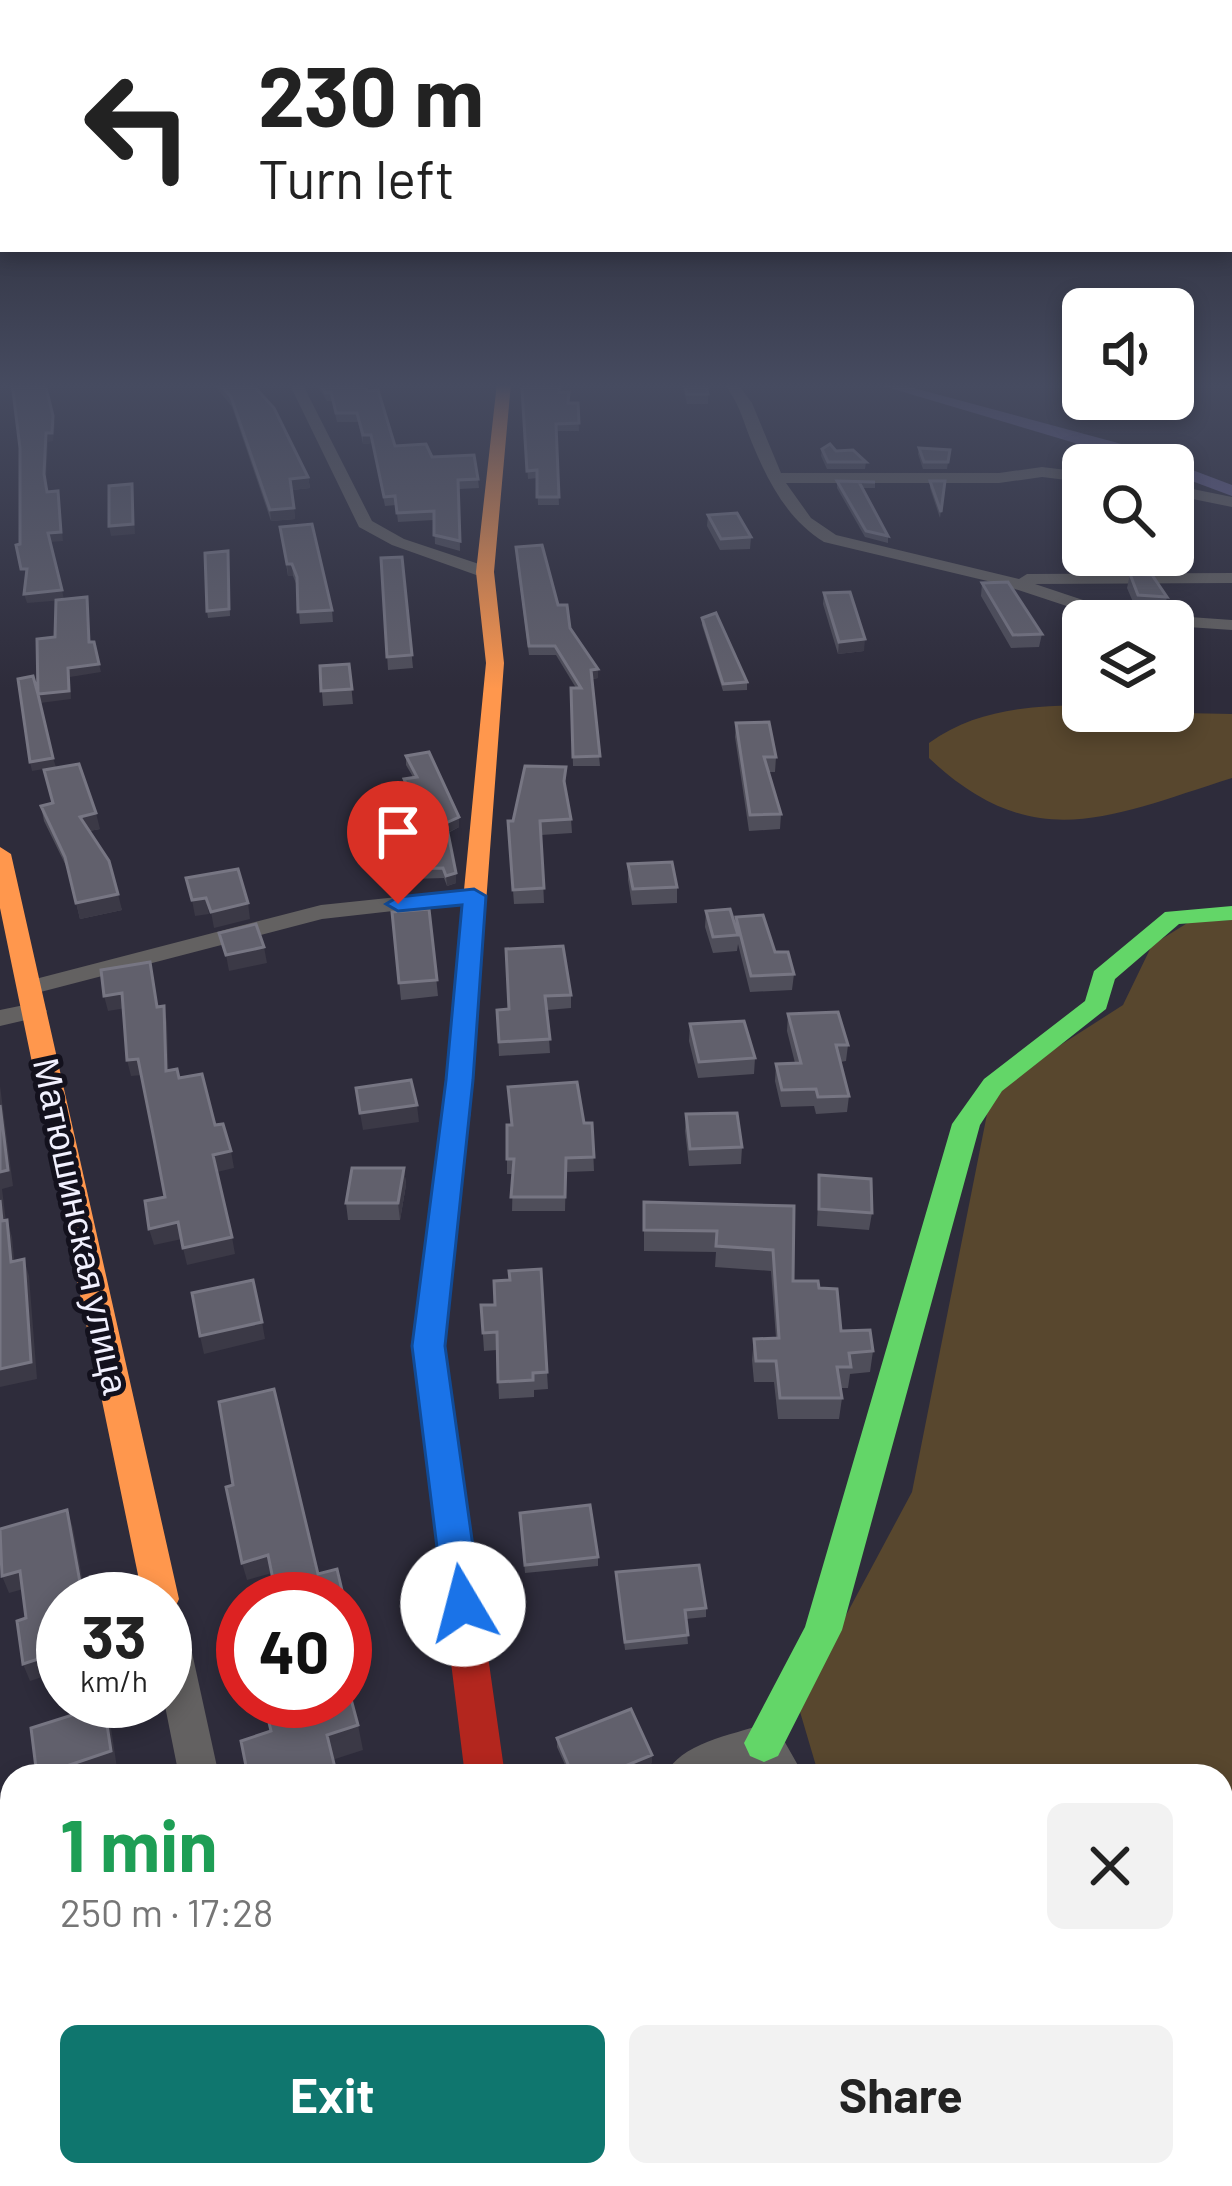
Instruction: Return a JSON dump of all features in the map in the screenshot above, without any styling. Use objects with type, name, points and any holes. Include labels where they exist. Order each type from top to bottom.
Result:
[{"type":"street","points":[[345,485],[364,524],[398,542],[485,572]]},
{"type":"street","points":[[483,1764],[428,1346],[460,1080],[495,663],[485,572],[494,485]]},
{"type":"street","points":[[781,485],[791,505],[815,531],[830,539],[1005,580],[1117,617],[1232,625]]},
{"type":"street","points":[[1194,494],[1232,502]]},
{"type":"street","points":[[1005,580],[1094,575],[1232,578]]},
{"type":"street","name":"Матюшинская улица","points":[[0,854],[155,1572]]},
{"type":"street","points":[[0,1018],[32,1000],[321,912],[474,896]]},
{"type":"street","points":[[704,1764],[774,1760],[823,1630],[966,1124],[993,1085],[1097,1004],[1103,976],[1173,917],[1232,913]]},
{"type":"street","points":[[190,1728],[197,1764]]},
{"type":"shaded area","points":[[1062,706],[1062,732],[1194,732],[1194,713],[1232,714],[1232,778],[1111,814],[1039,818],[1004,808],[967,789],[929,758],[929,743],[947,732],[983,717]]},
{"type":"shaded area","points":[[1232,920],[1232,1764],[815,1764],[798,1705],[912,1492],[992,1089],[1123,1005],[1152,945],[1189,922]]},
{"type":"building","points":[[20,485],[46,485],[47,492],[58,491],[61,532],[48,533],[62,590],[24,594],[27,569],[21,569],[16,545],[20,544]]},
{"type":"building","points":[[132,485],[133,524],[109,526],[109,486]]},
{"type":"building","points":[[261,485],[291,485],[294,508],[270,510]]},
{"type":"building","points":[[381,485],[458,485],[460,541],[434,535],[434,511],[397,513],[395,496],[384,497]]},
{"type":"building","points":[[537,485],[559,485],[559,497],[537,497]]},
{"type":"building","points":[[839,485],[861,485],[888,536],[866,531]]},
{"type":"building","points":[[931,485],[944,485],[941,512]]},
{"type":"building","points":[[737,513],[751,537],[721,539],[708,515]]},
{"type":"building","points":[[312,524],[332,610],[298,612],[297,577],[292,564],[287,564],[280,527]]},
{"type":"building","points":[[542,545],[558,605],[567,605],[570,628],[598,669],[591,670],[600,756],[573,757],[571,688],[581,688],[555,646],[529,646],[516,547]]},
{"type":"building","points":[[228,551],[229,609],[207,611],[205,553]]},
{"type":"building","points":[[402,557],[412,655],[387,657],[381,558]]},
{"type":"building","points":[[1131,576],[1153,576],[1167,597],[1138,595]]},
{"type":"building","points":[[1008,582],[1042,634],[1013,635],[982,583]]},
{"type":"building","points":[[850,592],[865,639],[839,642],[824,593]]},
{"type":"building","points":[[87,597],[89,642],[94,642],[99,664],[68,668],[69,691],[38,694],[37,639],[55,637],[56,600]]},
{"type":"building","points":[[716,613],[747,682],[723,684],[702,618]]},
{"type":"building","points":[[349,664],[352,689],[321,691],[320,666]]},
{"type":"building","points":[[33,676],[53,758],[30,762],[18,679]]},
{"type":"building","points":[[769,722],[776,757],[764,757],[781,814],[750,815],[736,723]]},
{"type":"building","points":[[429,752],[459,817],[446,823],[456,873],[446,876],[443,868],[410,869],[410,819],[421,818],[404,779],[417,777],[406,756]]},
{"type":"building","points":[[79,764],[96,813],[80,817],[109,861],[118,894],[76,903],[65,857],[41,806],[53,803],[44,770]]},
{"type":"building","points":[[525,766],[566,767],[571,819],[540,821],[544,888],[513,890],[508,821],[513,821]]},
{"type":"building","points":[[672,862],[677,887],[633,889],[628,864]]},
{"type":"building","points":[[238,869],[248,903],[211,912],[206,898],[192,900],[186,878]]},
{"type":"building","points":[[429,909],[437,980],[399,983],[392,912]]},
{"type":"building","points":[[730,909],[738,935],[713,937],[706,911]]},
{"type":"building","points":[[763,915],[775,952],[788,952],[794,974],[751,976],[736,917]]},
{"type":"building","points":[[256,924],[264,947],[226,955],[219,933]]},
{"type":"building","points":[[563,946],[571,995],[545,996],[550,1039],[499,1042],[497,1010],[509,1009],[506,949]]},
{"type":"building","points":[[150,962],[157,1007],[164,1006],[166,1071],[177,1069],[179,1078],[202,1074],[215,1125],[223,1124],[231,1151],[213,1155],[232,1237],[183,1248],[178,1222],[149,1229],[145,1201],[165,1197],[138,1059],[127,1060],[122,993],[104,996],[101,970]]},
{"type":"building","points":[[838,1012],[848,1045],[836,1045],[849,1096],[818,1097],[816,1089],[782,1090],[776,1064],[801,1063],[788,1014]]},
{"type":"building","points":[[744,1021],[755,1058],[699,1062],[690,1024]]},
{"type":"building","points":[[411,1080],[417,1105],[360,1113],[356,1088]]},
{"type":"building","points":[[577,1082],[584,1123],[592,1123],[594,1157],[566,1158],[565,1197],[511,1197],[514,1159],[507,1159],[507,1125],[512,1125],[508,1087]]},
{"type":"building","points":[[0,1105],[8,1170],[0,1172]]},
{"type":"building","points":[[737,1113],[742,1147],[690,1149],[686,1114]]},
{"type":"building","points":[[352,1168],[404,1168],[398,1203],[346,1203]]},
{"type":"building","points":[[819,1175],[871,1179],[872,1213],[819,1209]]},
{"type":"building","points":[[0,1200],[11,1262],[24,1259],[31,1362],[0,1369]]},
{"type":"building","points":[[644,1202],[794,1206],[793,1281],[818,1281],[819,1288],[837,1289],[841,1331],[870,1330],[873,1351],[849,1353],[851,1367],[837,1367],[842,1398],[780,1398],[776,1361],[756,1361],[754,1339],[779,1338],[773,1250],[716,1246],[717,1231],[644,1230]]},
{"type":"building","points":[[541,1269],[547,1372],[533,1373],[533,1380],[498,1382],[497,1332],[483,1333],[481,1305],[495,1305],[494,1281],[510,1280],[509,1271]]},
{"type":"building","points":[[253,1280],[262,1322],[200,1336],[192,1293]]},
{"type":"building","points":[[274,1389],[318,1572],[271,1572],[268,1555],[242,1563],[226,1487],[233,1485],[219,1402]]},
{"type":"building","points":[[590,1505],[598,1557],[525,1565],[520,1513]]},
{"type":"building","points":[[67,1510],[78,1572],[36,1572],[36,1660],[23,1664],[17,1621],[26,1618],[20,1571],[2,1576],[0,1529]]},
{"type":"building","points":[[699,1565],[706,1608],[685,1610],[688,1635],[625,1642],[616,1572]]},
{"type":"building","points":[[631,1709],[652,1755],[630,1764],[568,1764],[557,1738]]},
{"type":"building","points":[[31,1728],[108,1728],[111,1751],[73,1764],[36,1764]]},
{"type":"building","points":[[349,1728],[327,1735],[334,1764],[246,1764],[241,1741],[271,1731]]},
{"type":"waterway","points":[[1217,485],[1232,491]]},
{"type":"traffic: fast","points":[[764,1743],[823,1630],[966,1124],[993,1085],[1097,1004],[1103,976],[1173,917],[1232,913]]},
{"type":"traffic: slow","points":[[456,1117],[495,663],[485,572],[494,485]]},
{"type":"traffic: slow","points":[[0,854],[155,1572]]},
{"type":"traffic: jam","points":[[456,1117],[428,1346],[483,1764]]},
{"type":"route","points":[[398,904],[474,896],[460,1080],[428,1346],[463,1604]]}]
